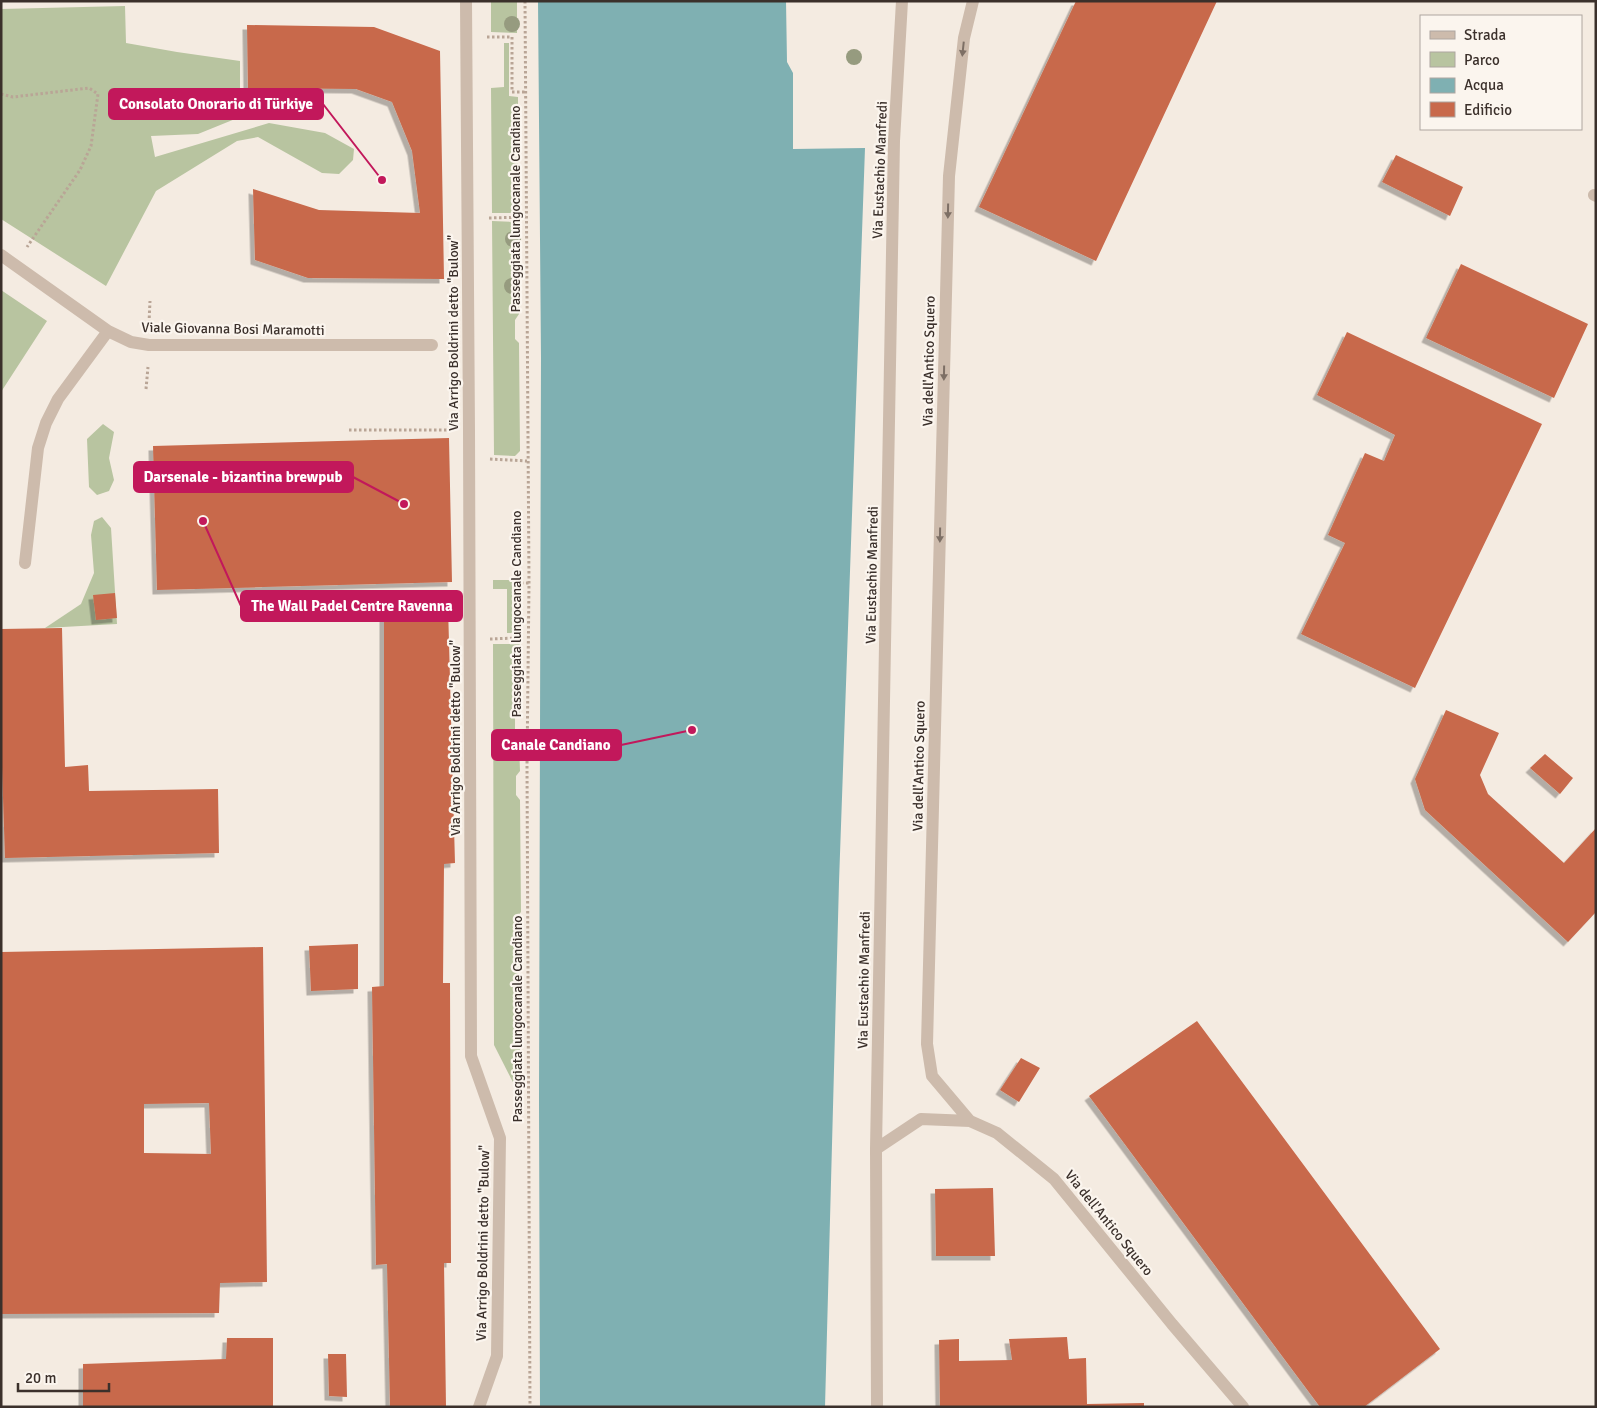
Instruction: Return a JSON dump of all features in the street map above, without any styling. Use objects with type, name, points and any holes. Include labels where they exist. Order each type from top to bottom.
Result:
[{"type":"street","name":"Via Arrigo Boldrini detto \"Bulow\"","points":[[466,1],[470,640],[470,1056],[500,1138],[497,1356],[479,1407]]},
{"type":"street","name":"Via Eustachio Manfredi","points":[[877,1407],[876,1149],[894,141],[902,1]]},
{"type":"street","name":"Via dell'Antico Squero","points":[[973,1],[964,38],[949,176],[927,1044],[932,1076],[970,1121],[997,1133],[1054,1179],[1172,1324],[1243,1407]]},
{"type":"street","name":"Viale Giovanna Bosi Maramotti","points":[[1,255],[108,331],[131,342],[149,345],[432,346]]},
{"type":"street","points":[[24,563],[38,448],[46,423],[58,399],[108,331]]},
{"type":"street","points":[[876,1149],[921,1119],[970,1121]]},
{"type":"path","name":"Passeggiata lungocanale Candiano","points":[[525,1],[529,583],[527,765],[530,1407]]},
{"type":"path","points":[[512,37],[512,92],[526,92]]},
{"type":"path","points":[[1,94],[13,96],[89,88],[98,94],[91,146],[80,170],[14,264]]},
{"type":"path","points":[[500,218],[526,216]]},
{"type":"path","points":[[349,430],[469,430]]},
{"type":"path","points":[[501,460],[527,461]]},
{"type":"path","points":[[470,640],[516,638],[517,583],[529,583]]},
{"type":"green space","points":[[491,1],[517,1],[517,33],[491,32]]},
{"type":"green space","points":[[125,6],[126,43],[240,61],[240,117],[198,134],[151,136],[155,157],[269,123],[325,133],[354,149],[353,160],[339,174],[322,173],[258,137],[237,141],[156,191],[106,286],[1,219],[1,9]]},
{"type":"green space","points":[[504,43],[509,43],[509,96],[518,97],[518,213],[492,213],[491,88],[504,87]]},
{"type":"green space","points":[[492,221],[513,222],[518,226],[518,257],[514,262],[514,281],[519,285],[519,314],[515,320],[515,339],[519,343],[520,451],[515,456],[494,455]]},
{"type":"green space","points":[[1,290],[47,321],[1,392]]},
{"type":"green space","points":[[103,424],[114,432],[109,458],[114,480],[109,491],[97,495],[89,487],[87,439]]},
{"type":"green space","points":[[102,517],[111,528],[117,624],[45,628],[81,604],[94,573],[91,535],[94,521]]},
{"type":"green space","points":[[493,580],[512,580],[512,633],[507,633],[507,589],[493,589]]},
{"type":"green space","points":[[493,644],[520,644],[520,713],[515,718],[515,738],[519,742],[520,771],[516,776],[516,795],[520,800],[521,912],[515,919],[515,937],[520,942],[520,970],[516,976],[515,994],[520,1001],[520,1096],[494,1045]]},
{"type":"water","points":[[538,1],[786,1],[787,62],[793,73],[793,149],[865,148],[839,882],[825,1407],[540,1407],[541,358]]},
{"type":"building","points":[[1076,1],[1217,1],[1096,261],[979,207]]},
{"type":"building","points":[[247,25],[374,27],[440,51],[444,279],[308,278],[255,260],[253,189],[319,210],[420,213],[412,151],[392,102],[356,89],[248,88]]},
{"type":"building","points":[[1396,155],[1463,187],[1450,216],[1382,182]]},
{"type":"building","points":[[1461,264],[1588,324],[1554,398],[1426,338]]},
{"type":"building","points":[[1347,332],[1542,424],[1415,688],[1301,634],[1345,543],[1328,535],[1365,453],[1384,461],[1395,435],[1317,395]]},
{"type":"building","points":[[449,438],[452,582],[157,590],[153,446]]},
{"type":"building","points":[[115,593],[117,618],[96,620],[93,595]]},
{"type":"building","points":[[448,606],[455,863],[444,864],[443,983],[450,983],[451,1263],[444,1263],[446,1407],[390,1406],[387,1264],[376,1265],[372,987],[384,986],[384,609]]},
{"type":"building","points":[[62,628],[65,767],[88,765],[89,791],[218,789],[219,853],[5,858],[1,737],[1,629]]},
{"type":"building","points":[[1446,710],[1499,733],[1480,775],[1488,794],[1564,863],[1596,828],[1596,912],[1568,942],[1425,810],[1415,779]]},
{"type":"building","points":[[1545,754],[1573,778],[1560,794],[1530,768]]},
{"type":"building","points":[[358,944],[358,989],[311,991],[309,946]]},
{"type":"building","points":[[263,947],[267,1282],[220,1283],[219,1313],[1,1314],[1,952]],"holes":[[[209,1103],[211,1154],[144,1153],[144,1104]]]},
{"type":"building","points":[[1197,1021],[1440,1349],[1364,1407],[1320,1407],[1089,1096]]},
{"type":"building","points":[[1021,1058],[1040,1068],[1019,1102],[1000,1090]]},
{"type":"building","points":[[993,1188],[995,1256],[936,1256],[935,1189]]},
{"type":"building","points":[[1067,1337],[1069,1359],[1086,1358],[1087,1404],[1144,1403],[1144,1407],[940,1407],[939,1340],[959,1339],[959,1361],[1012,1360],[1009,1339]]},
{"type":"building","points":[[227,1338],[273,1338],[273,1407],[83,1407],[83,1364],[226,1359]]},
{"type":"building","points":[[328,1354],[346,1354],[347,1397],[329,1396]]},
{"type":"place","name":"Consolato Onorario di Türkiye","points":[[382,180]]},
{"type":"place","name":"Darsenale - bizantina brewpub","points":[[404,504]]},
{"type":"place","name":"The Wall Padel Centre Ravenna","points":[[203,521]]},
{"type":"place","name":"Canale Candiano","points":[[692,730]]}]
